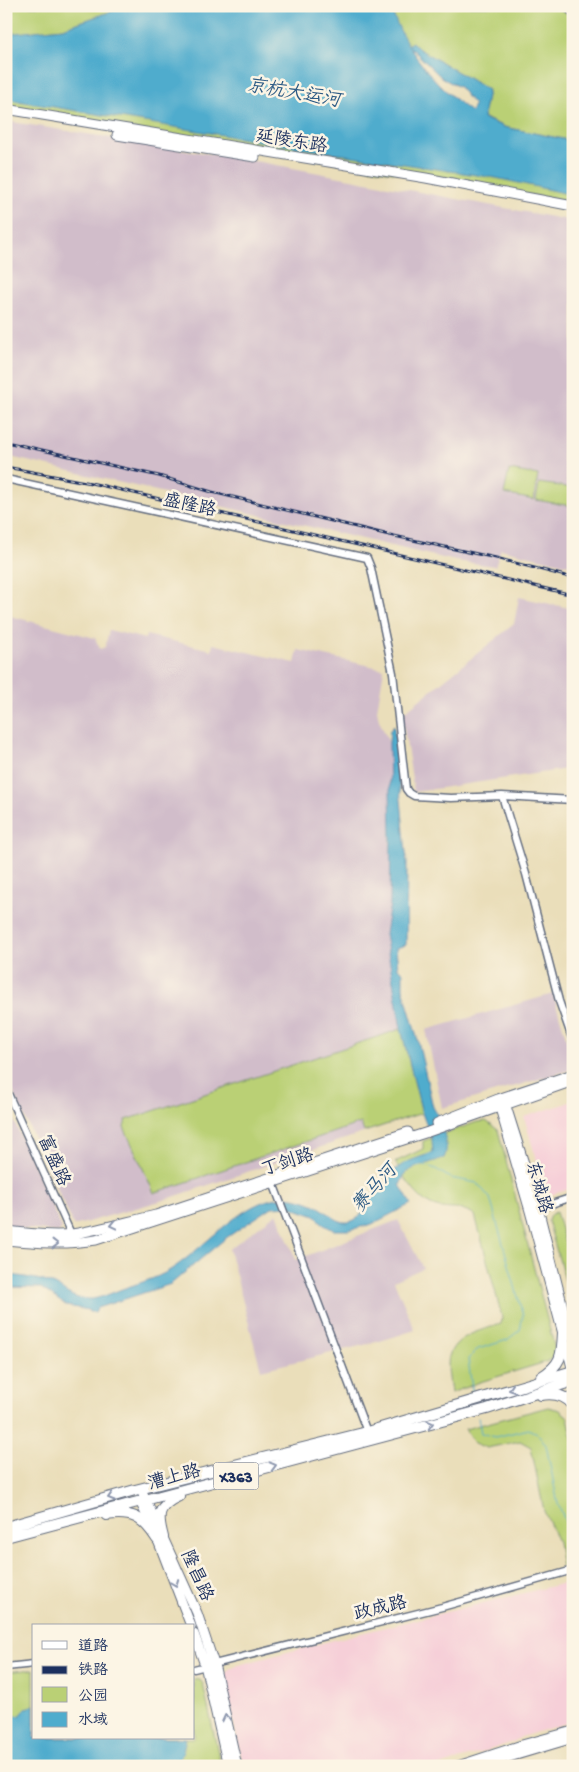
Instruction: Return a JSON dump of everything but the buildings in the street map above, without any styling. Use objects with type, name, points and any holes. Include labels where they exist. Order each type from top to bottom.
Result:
[{"type":"main road","points":[[567,6],[573,10]]},
{"type":"main road","name":"延陵东路","points":[[6,109],[426,178],[573,206]]},
{"type":"main road","name":"延陵东路","points":[[6,115],[150,140],[425,183],[573,211]]},
{"type":"main road","name":"丁剑路","points":[[6,1231],[51,1235],[72,1234],[156,1215],[444,1124],[573,1074]]},
{"type":"main road","name":"丁剑路","points":[[502,1102],[573,1080]]},
{"type":"main road","name":"东城路","points":[[502,1102],[573,1351]]},
{"type":"main road","name":"丁剑路","points":[[6,1240],[76,1244],[96,1240],[142,1226],[272,1179]]},
{"type":"main road","points":[[530,1383],[557,1365],[562,1356],[568,1332]]},
{"type":"main road","name":"东城路","points":[[568,1332],[573,1371]]},
{"type":"main road","name":"X363","points":[[464,1410],[486,1398],[573,1371]]},
{"type":"main road","name":"X363","points":[[464,1410],[488,1409],[573,1381]]},
{"type":"main road","points":[[513,1400],[550,1394],[561,1396],[573,1405]]},
{"type":"main road","name":"漕上路","points":[[6,1527],[138,1489],[464,1410]]},
{"type":"main road","name":"漕上路","points":[[6,1536],[206,1484],[464,1410]]},
{"type":"main road","points":[[160,1538],[160,1511],[168,1501],[206,1484]]},
{"type":"main road","name":"隆昌路","points":[[138,1489],[197,1613],[228,1766]]},
{"type":"main road","points":[[65,1521],[112,1514],[130,1514],[141,1519],[160,1538]]},
{"type":"main road","name":"隆昌路","points":[[160,1538],[190,1624]]},
{"type":"main road","name":"隆昌路","points":[[195,1636],[209,1665],[237,1766]]},
{"type":"main road","points":[[458,1766],[573,1731]]},
{"type":"main road","points":[[479,1766],[573,1738]]},
{"type":"street","name":"盛隆路","points":[[6,479],[367,558],[393,674],[406,789],[414,796],[451,798],[502,796]]},
{"type":"street","points":[[573,800],[502,796],[573,1041]]},
{"type":"street","name":"富盛路","points":[[6,1089],[76,1244]]},
{"type":"street","points":[[272,1179],[367,1432]]},
{"type":"street","points":[[534,1210],[573,1197]]},
{"type":"street","name":"政成路","points":[[195,1669],[442,1607],[573,1570]]},
{"type":"street","points":[[6,1667],[32,1664]]},
{"type":"shaded area","points":[[6,121],[266,163],[573,221],[573,566],[501,549],[495,566],[456,561],[6,456]]},
{"type":"shaded area","points":[[519,597],[573,609],[573,768],[414,792],[402,714],[514,624]]},
{"type":"shaded area","points":[[6,615],[95,638],[100,649],[105,647],[109,630],[145,639],[146,635],[212,650],[213,644],[295,663],[298,650],[384,669],[377,710],[379,720],[389,743],[390,904],[385,934],[401,1029],[422,1113],[167,1199],[74,1226],[6,1076]]},
{"type":"shaded area","points":[[553,994],[573,1061],[573,1069],[442,1108],[426,1030]]},
{"type":"shaded area","points":[[573,1101],[573,1188],[547,1196],[524,1117]]},
{"type":"shaded area","points":[[6,1103],[62,1229],[58,1232],[6,1227]]},
{"type":"shaded area","points":[[277,1213],[296,1260],[398,1220],[423,1268],[394,1281],[415,1330],[380,1341],[261,1370],[229,1249]]},
{"type":"shaded area","points":[[573,1581],[573,1721],[521,1737],[513,1742],[440,1766],[243,1766],[224,1676],[229,1669],[353,1635]]},
{"type":"green space","points":[[6,6],[127,6],[63,28],[6,34]]},
{"type":"green space","points":[[390,6],[555,6],[573,17],[573,141],[504,127],[483,117],[488,90],[419,49],[412,42],[407,46]]},
{"type":"green space","points":[[6,94],[493,177],[573,193],[573,202],[6,108]]},
{"type":"green space","points":[[509,470],[538,475],[534,500],[504,494]]},
{"type":"green space","points":[[539,483],[573,488],[571,506],[536,500]]},
{"type":"green space","points":[[401,1029],[422,1113],[364,1132],[361,1123],[154,1193],[124,1127],[126,1120]]},
{"type":"green space","points":[[486,1121],[498,1130],[555,1349],[553,1358],[546,1362],[451,1393],[448,1365],[449,1355],[453,1347],[459,1341],[475,1332],[501,1324],[502,1317],[475,1215],[459,1209],[433,1206],[426,1202],[403,1176],[395,1162],[423,1149],[423,1141],[477,1122]]},
{"type":"green space","points":[[556,1212],[573,1269],[573,1307],[548,1221],[550,1215]]},
{"type":"green space","points":[[548,1407],[560,1410],[568,1417],[573,1442],[573,1564],[562,1567],[558,1542],[544,1511],[531,1447],[520,1441],[487,1448],[474,1443],[465,1429]]},
{"type":"green space","points":[[32,1669],[32,1740],[195,1740],[195,1679],[200,1680],[203,1684],[221,1766],[6,1766],[6,1672]]},
{"type":"water","name":"京杭大运河","points":[[127,6],[390,6],[408,45],[412,42],[419,49],[488,90],[483,118],[504,127],[573,141],[573,195],[496,178],[306,149],[6,99],[6,34],[63,28]],"holes":[[[409,46],[442,78],[459,87],[474,105],[471,112],[433,78]]]},
{"type":"water","points":[[394,726],[407,863],[406,945],[396,948],[398,968],[403,972],[403,988],[418,1041],[433,1107],[444,1132],[446,1153],[444,1158],[405,1173],[400,1185],[411,1204],[372,1224],[349,1230],[334,1230],[326,1226],[315,1216],[288,1206],[272,1207],[226,1238],[171,1284],[97,1308],[95,1312],[67,1306],[41,1288],[6,1287],[6,1275],[33,1278],[47,1282],[78,1298],[92,1299],[101,1297],[165,1273],[187,1258],[234,1218],[259,1203],[272,1199],[284,1197],[302,1200],[319,1207],[343,1222],[352,1221],[360,1216],[370,1198],[383,1189],[395,1170],[408,1162],[433,1153],[432,1140],[422,1113],[401,1029],[385,934],[390,904],[389,743],[390,730]]},
{"type":"water","points":[[32,1706],[32,1740],[186,1740],[183,1752],[176,1766],[6,1766],[6,1718],[21,1715],[26,1708]]},
{"type":"waterway","name":"赛马河","points":[[422,1164],[436,1169],[450,1178],[477,1183],[490,1198],[523,1315],[520,1330],[507,1340],[478,1349],[468,1359],[473,1396]]},
{"type":"waterway","name":"赛马河","points":[[478,1417],[481,1433],[495,1437],[529,1429],[540,1436],[546,1445],[558,1504],[572,1537],[573,1544]]},
{"type":"railway","points":[[6,442],[159,476],[212,492],[385,534],[496,558],[573,578]]},
{"type":"railway","points":[[6,467],[91,483],[573,595]]}]
